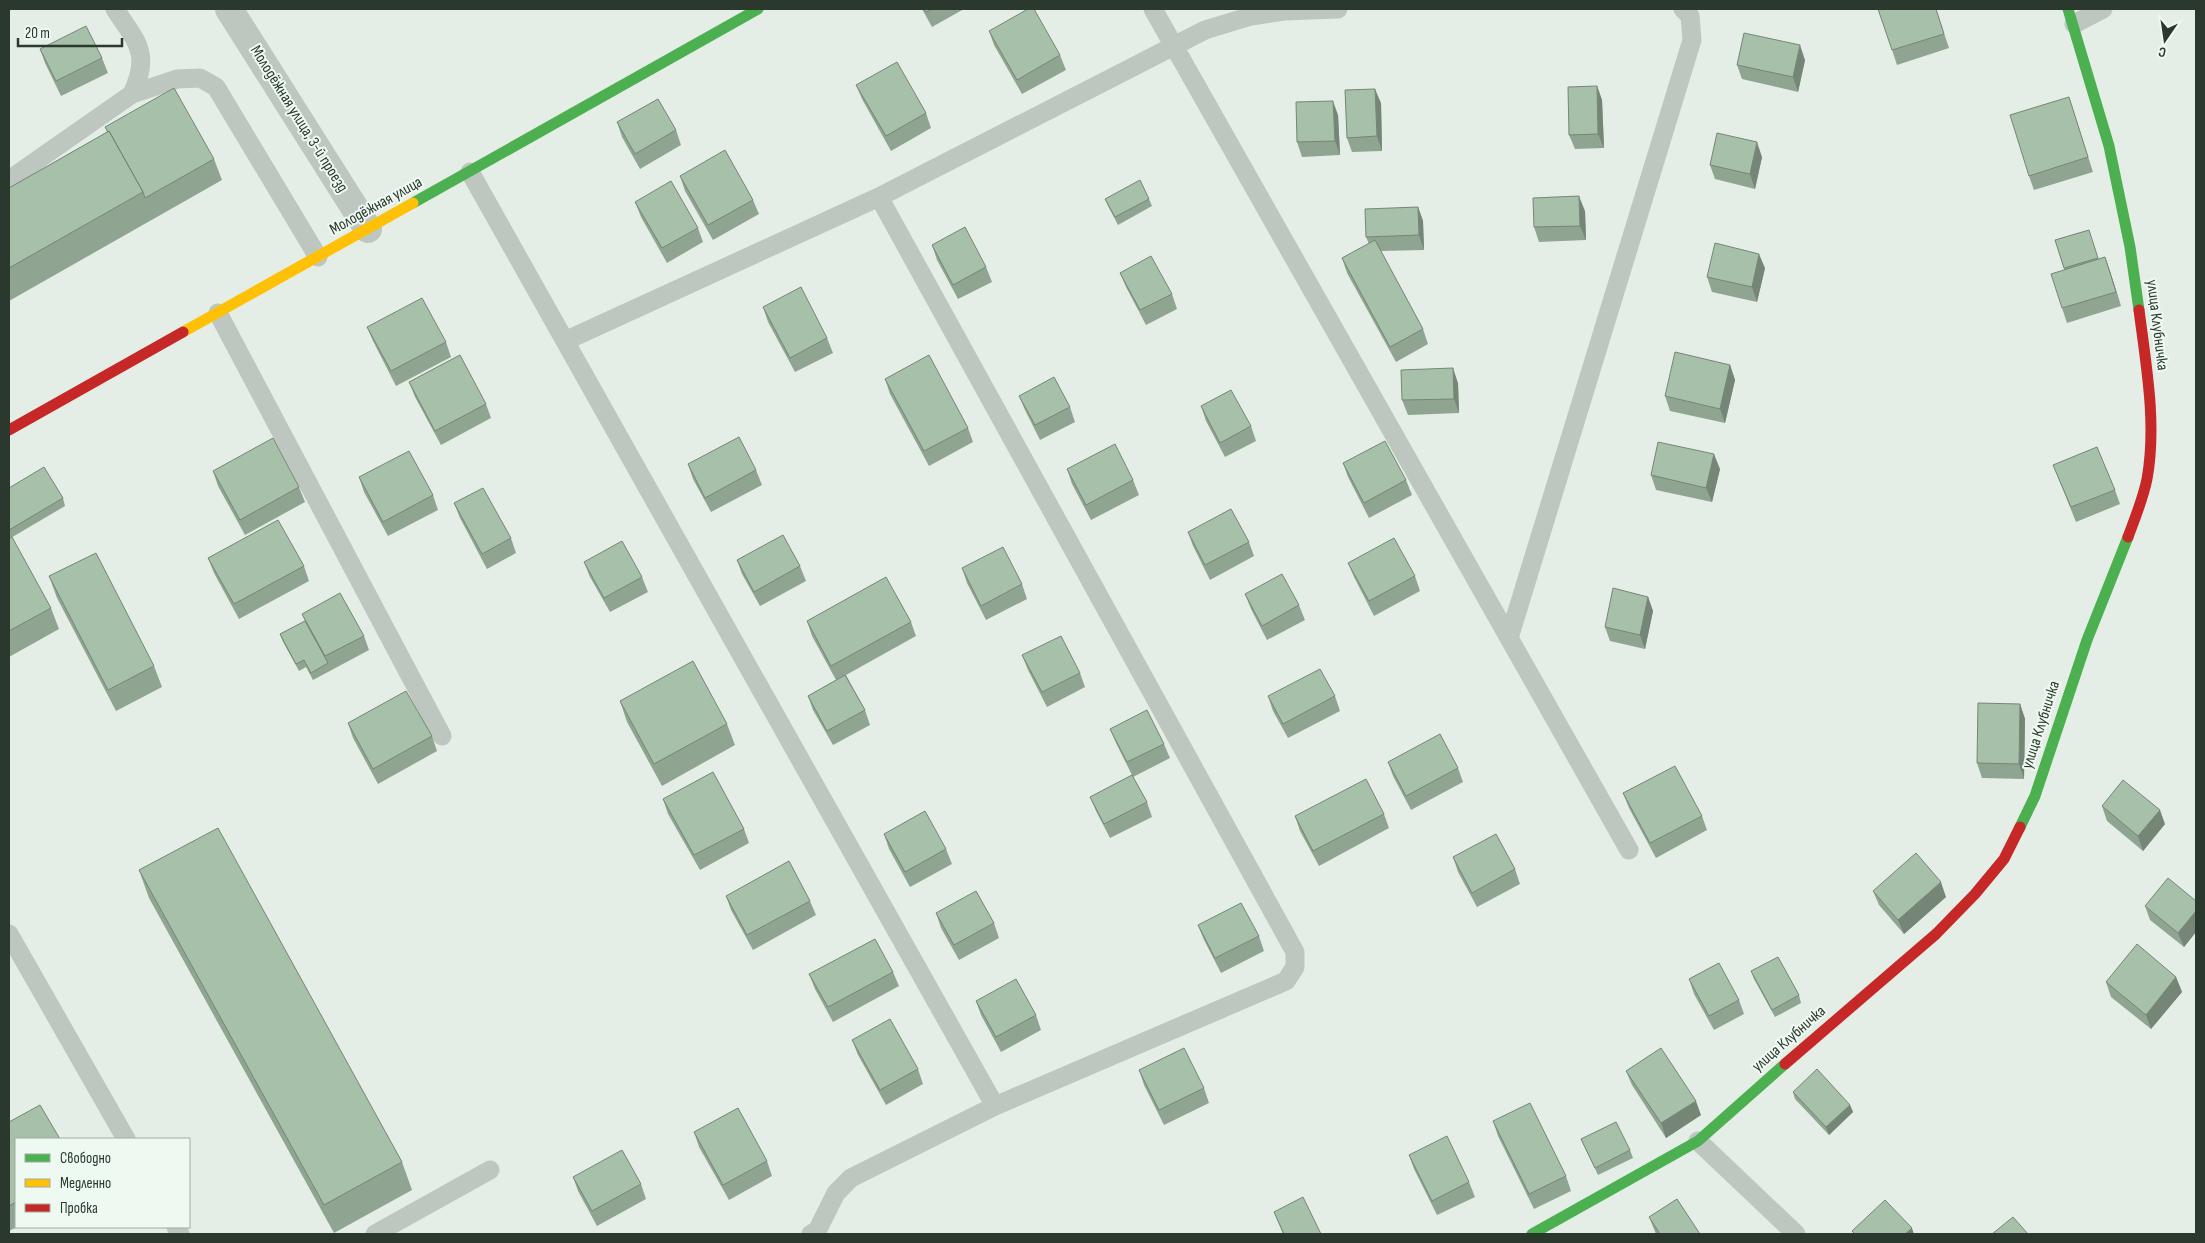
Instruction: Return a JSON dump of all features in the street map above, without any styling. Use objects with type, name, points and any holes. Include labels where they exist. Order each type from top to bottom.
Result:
[{"type":"street","name":"Молодёжная улица, 3-й проезд","points":[[229,9],[368,229]]},
{"type":"street","name":"Молодёжная улица","points":[[9,430],[470,172],[748,11]]},
{"type":"street","name":"улица Клубничка","points":[[1532,1234],[1698,1141],[1814,1037],[1936,934],[1975,894],[2004,859],[2035,796],[2087,640],[2138,513],[2147,479],[2151,441],[2148,370],[2126,229],[2108,146],[2071,16]]},
{"type":"lane","points":[[115,9],[138,45],[142,60],[139,77],[132,94]]},
{"type":"lane","points":[[1153,9],[1629,850]]},
{"type":"lane","points":[[565,341],[879,197],[1205,30],[1251,16],[1284,11],[1338,9]]},
{"type":"lane","points":[[1509,638],[1692,40],[1690,16],[1683,9]]},
{"type":"lane","points":[[2071,16],[2103,9]]},
{"type":"lane","points":[[9,180],[132,94],[177,79],[200,78],[216,87],[318,257]]},
{"type":"lane","points":[[470,172],[995,1106]]},
{"type":"lane","points":[[816,1233],[836,1193],[851,1178],[995,1106],[1286,980],[1295,967],[1295,952],[879,197]]},
{"type":"lane","points":[[218,313],[442,736]]},
{"type":"lane","points":[[9,934],[125,1138]]},
{"type":"lane","points":[[1698,1141],[1796,1234]]},
{"type":"lane","points":[[375,1234],[490,1170]]},
{"type":"building","points":[[1028,9],[1034,9],[1060,55],[1017,80],[989,31]]},
{"type":"building","points":[[1878,9],[1936,9],[1944,34],[1892,50]]},
{"type":"building","points":[[86,26],[102,58],[56,81],[40,49]]},
{"type":"building","points":[[1744,33],[1800,45],[1793,77],[1737,65]]},
{"type":"building","points":[[897,62],[926,113],[886,136],[856,85]]},
{"type":"building","points":[[1597,86],[1598,134],[1569,135],[1568,87]]},
{"type":"building","points":[[174,88],[214,159],[145,198],[109,131],[105,127]]},
{"type":"building","points":[[1375,89],[1377,136],[1347,138],[1345,90]]},
{"type":"building","points":[[2069,97],[2088,157],[2029,176],[2010,115]]},
{"type":"building","points":[[658,99],[676,130],[635,154],[617,122]]},
{"type":"building","points":[[1333,101],[1335,141],[1297,142],[1296,102]]},
{"type":"building","points":[[109,131],[143,192],[9,268],[9,188]]},
{"type":"building","points":[[1717,133],[1757,142],[1750,174],[1710,165]]},
{"type":"building","points":[[725,150],[753,200],[708,225],[680,176]]},
{"type":"building","points":[[1140,180],[1149,199],[1115,217],[1105,199]]},
{"type":"building","points":[[671,181],[698,228],[662,248],[635,202]]},
{"type":"building","points":[[1579,196],[1580,226],[1534,227],[1533,198]]},
{"type":"building","points":[[1418,207],[1419,235],[1366,237],[1365,209]]},
{"type":"building","points":[[965,227],[986,267],[953,285],[932,245]]},
{"type":"building","points":[[2089,230],[2098,258],[2064,268],[2055,240]]},
{"type":"building","points":[[1375,240],[1423,329],[1390,347],[1342,258]]},
{"type":"building","points":[[1715,243],[1759,254],[1752,287],[1707,277]]},
{"type":"building","points":[[1151,256],[1172,294],[1140,310],[1120,273]]},
{"type":"building","points":[[2105,257],[2116,292],[2062,308],[2051,274]]},
{"type":"building","points":[[801,287],[827,338],[790,358],[763,307]]},
{"type":"building","points":[[422,298],[446,342],[391,371],[367,327]]},
{"type":"building","points":[[1675,352],[1730,365],[1720,409],[1665,396]]},
{"type":"building","points":[[460,355],[486,404],[435,431],[409,382]]},
{"type":"building","points":[[929,355],[968,428],[924,451],[885,379]]},
{"type":"building","points":[[1453,368],[1454,399],[1402,400],[1401,370]]},
{"type":"building","points":[[1054,377],[1070,407],[1035,425],[1019,396]]},
{"type":"building","points":[[1231,390],[1251,426],[1220,443],[1201,406]]},
{"type":"building","points":[[739,437],[756,470],[705,498],[688,464]]},
{"type":"building","points":[[273,438],[299,487],[240,520],[213,471]]},
{"type":"building","points":[[1385,441],[1406,480],[1364,503],[1343,463]]},
{"type":"building","points":[[1658,442],[1714,454],[1706,488],[1651,475]]},
{"type":"building","points":[[1115,444],[1133,480],[1086,505],[1067,469]]},
{"type":"building","points":[[2097,447],[2115,490],[2071,507],[2053,465]]},
{"type":"building","points":[[409,451],[433,495],[383,522],[359,477]]},
{"type":"building","points":[[44,467],[63,498],[9,530],[9,488]]},
{"type":"building","points":[[483,488],[511,538],[482,554],[454,503]]},
{"type":"building","points":[[1231,509],[1249,542],[1205,565],[1188,532]]},
{"type":"building","points":[[278,520],[304,566],[234,604],[208,558]]},
{"type":"building","points":[[783,535],[800,566],[754,592],[737,560]]},
{"type":"building","points":[[12,537],[51,608],[9,631],[9,539]]},
{"type":"building","points":[[1394,538],[1415,576],[1369,601],[1348,563]]},
{"type":"building","points":[[622,541],[642,577],[604,598],[584,562]]},
{"type":"building","points":[[1003,547],[1022,584],[981,606],[962,568]]},
{"type":"building","points":[[96,553],[154,666],[108,690],[49,576]]},
{"type":"building","points":[[1282,574],[1299,605],[1262,626],[1245,594]]},
{"type":"building","points":[[886,577],[911,622],[831,666],[807,621]]},
{"type":"building","points":[[1613,588],[1648,597],[1640,635],[1605,627]]},
{"type":"building","points":[[340,593],[364,636],[325,656],[302,614]]},
{"type":"building","points":[[305,621],[328,663],[311,673],[304,660],[296,664],[280,634]]},
{"type":"building","points":[[1061,636],[1080,673],[1042,692],[1022,655]]},
{"type":"building","points":[[693,661],[727,724],[654,764],[620,701]]},
{"type":"building","points":[[1320,669],[1335,696],[1283,724],[1268,696]]},
{"type":"building","points":[[845,675],[865,710],[827,731],[808,696]]},
{"type":"building","points":[[406,691],[432,736],[373,769],[348,723]]},
{"type":"building","points":[[1978,703],[2020,704],[2019,764],[1977,763]]},
{"type":"building","points":[[1147,710],[1164,744],[1127,762],[1110,729]]},
{"type":"building","points":[[1440,734],[1458,768],[1406,796],[1388,762]]},
{"type":"building","points":[[1675,766],[1702,816],[1650,843],[1623,793]]},
{"type":"building","points":[[713,772],[744,829],[694,855],[663,799]]},
{"type":"building","points":[[1132,775],[1147,802],[1104,824],[1090,797]]},
{"type":"building","points":[[1366,779],[1384,814],[1313,851],[1295,816]]},
{"type":"building","points":[[2123,780],[2160,810],[2138,836],[2102,806]]},
{"type":"building","points":[[925,811],[946,849],[905,872],[884,834]]},
{"type":"building","points":[[218,828],[402,1162],[324,1205],[139,870]]},
{"type":"building","points":[[1496,834],[1515,869],[1472,893],[1453,857]]},
{"type":"building","points":[[1916,853],[1941,882],[1898,920],[1873,891]]},
{"type":"building","points":[[789,861],[810,901],[747,935],[726,896]]},
{"type":"building","points":[[2168,878],[2196,901],[2196,911],[2178,933],[2145,906]]},
{"type":"building","points":[[976,891],[994,923],[954,945],[936,913]]},
{"type":"building","points":[[1241,903],[1259,936],[1215,958],[1198,925]]},
{"type":"building","points":[[875,939],[893,972],[828,1007],[809,974]]},
{"type":"building","points":[[2137,944],[2176,977],[2146,1015],[2106,982]]},
{"type":"building","points":[[1778,957],[1799,995],[1772,1010],[1751,971]]},
{"type":"building","points":[[1719,963],[1739,1000],[1709,1016],[1689,979]]},
{"type":"building","points":[[1016,979],[1036,1015],[996,1037],[976,1001]]},
{"type":"building","points":[[890,1019],[918,1069],[880,1090],[852,1040]]},
{"type":"building","points":[[1184,1048],[1204,1088],[1159,1110],[1139,1070]]},
{"type":"building","points":[[1661,1048],[1696,1101],[1661,1123],[1626,1071]]},
{"type":"building","points":[[1817,1069],[1850,1105],[1826,1127],[1793,1092]]},
{"type":"building","points":[[1530,1103],[1566,1176],[1529,1194],[1493,1121]]},
{"type":"building","points":[[40,1105],[59,1138],[15,1138],[15,1203],[9,1206],[9,1122]]},
{"type":"building","points":[[738,1108],[767,1161],[723,1185],[694,1132]]},
{"type":"building","points":[[1616,1122],[1630,1150],[1595,1168],[1581,1139]]},
{"type":"building","points":[[1447,1136],[1469,1182],[1432,1201],[1409,1155]]},
{"type":"building","points":[[622,1150],[641,1184],[592,1211],[573,1177]]},
{"type":"building","points":[[1303,1197],[1321,1234],[1284,1234],[1274,1212]]},
{"type":"building","points":[[1677,1199],[1700,1234],[1660,1234],[1649,1217]]},
{"type":"building","points":[[1885,1200],[1912,1228],[1905,1234],[1855,1234],[1852,1231]]},
{"type":"building","points":[[2013,1217],[2028,1234],[1992,1234]]},
{"type":"traffic: fast","points":[[413,203],[758,9]]},
{"type":"traffic: fast","points":[[2068,9],[2109,146],[2130,247],[2139,310]]},
{"type":"traffic: fast","points":[[2020,827],[2035,796],[2087,640],[2128,537]]},
{"type":"traffic: fast","points":[[1532,1234],[1698,1141],[1785,1064]]},
{"type":"traffic: slow","points":[[183,332],[413,203]]},
{"type":"traffic: jam","points":[[2128,537],[2139,508],[2147,479],[2150,458],[2151,416],[2139,310]]},
{"type":"traffic: jam","points":[[9,430],[183,332]]},
{"type":"traffic: jam","points":[[1785,1064],[1936,934],[1975,894],[2004,859],[2020,827]]}]
